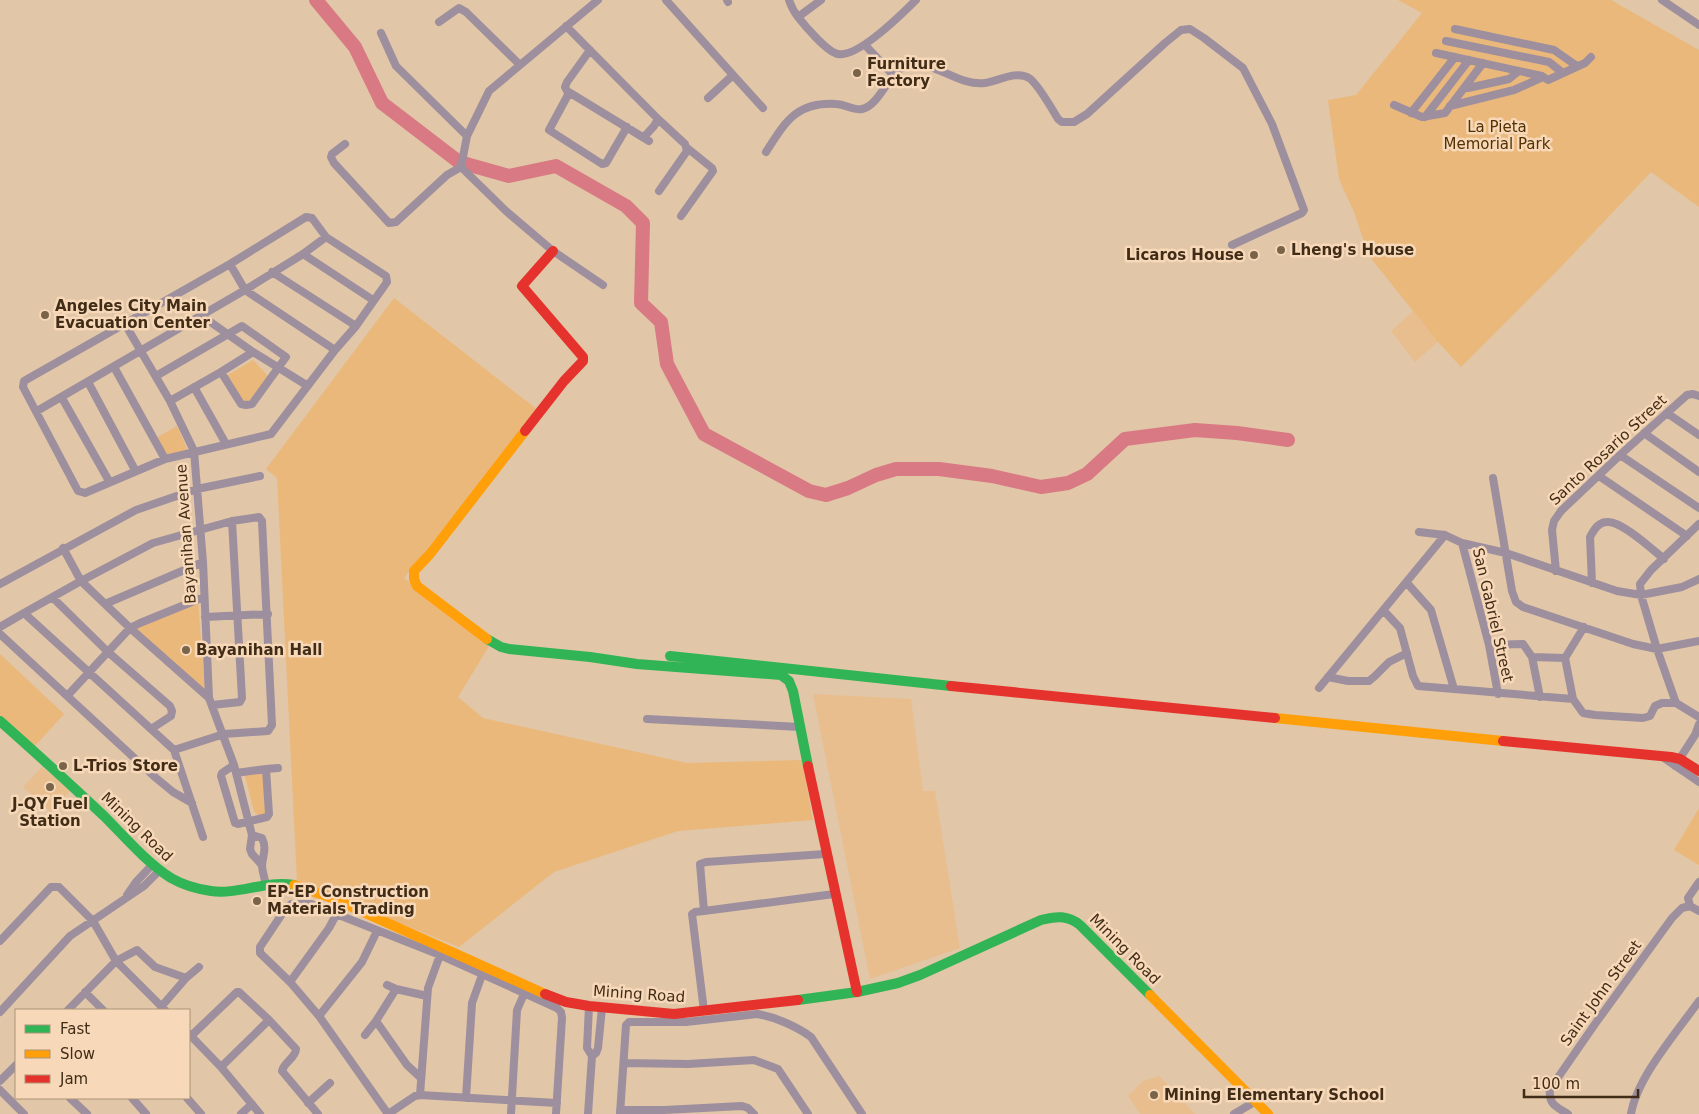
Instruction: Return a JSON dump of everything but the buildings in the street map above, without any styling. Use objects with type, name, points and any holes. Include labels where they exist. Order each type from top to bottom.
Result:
[{"type":"street","points":[[345,144],[332,154],[331,157],[334,163],[389,223],[396,222],[462,163],[467,136],[489,91],[598,0]]},
{"type":"street","points":[[666,0],[763,108]]},
{"type":"street","points":[[789,0],[798,17],[829,50],[838,54],[865,45],[916,0]]},
{"type":"street","points":[[798,17],[821,0]]},
{"type":"street","points":[[1662,0],[1699,25]]},
{"type":"street","points":[[439,22],[459,8],[466,12],[520,65]]},
{"type":"street","points":[[566,26],[686,147],[712,168],[713,172],[681,216]]},
{"type":"street","points":[[766,152],[794,114],[802,108],[837,104],[857,110],[864,109],[885,90],[893,75],[906,66],[915,64],[924,65],[972,83],[1025,76],[1034,82],[1058,119],[1067,123],[1078,120],[1176,34],[1181,30],[1190,29],[1243,68],[1272,124],[1304,210],[1302,213],[1232,245]]},
{"type":"street","points":[[1455,29],[1554,50],[1577,66]]},
{"type":"street","points":[[381,33],[396,66],[467,136]]},
{"type":"street","points":[[1446,40],[1549,62],[1563,73]]},
{"type":"street","points":[[865,45],[893,75]]},
{"type":"street","points":[[590,50],[565,87],[569,93],[646,139],[658,119]]},
{"type":"street","points":[[1436,53],[1519,71],[1548,80],[1585,63],[1591,58]]},
{"type":"street","points":[[1411,112],[1455,57]]},
{"type":"street","points":[[1425,117],[1469,60]]},
{"type":"street","points":[[1394,105],[1422,117],[1445,113],[1483,64]]},
{"type":"street","points":[[1476,73],[1497,66]]},
{"type":"street","points":[[1464,88],[1509,78],[1519,71]]},
{"type":"street","points":[[708,98],[733,75]]},
{"type":"street","points":[[1450,106],[1514,90],[1543,77]]},
{"type":"street","points":[[569,93],[549,130],[602,164],[606,163],[627,127]]},
{"type":"street","points":[[659,190],[686,154],[686,147]]},
{"type":"street","points":[[462,163],[506,211],[553,251],[603,285]]},
{"type":"street","points":[[306,218],[312,218],[326,237],[386,276],[387,282],[356,326],[335,350],[271,434],[164,458],[85,493],[78,491],[23,387],[24,381],[230,264],[306,218]]},
{"type":"street","points":[[37,412],[245,290],[303,254],[326,237]]},
{"type":"street","points":[[553,251],[522,286],[583,357],[583,361],[564,381],[430,554],[414,571],[414,579],[417,586],[483,636],[501,647],[520,651],[590,657],[637,664],[780,675],[789,682],[793,691],[825,854],[858,992]]},
{"type":"street","points":[[303,254],[373,300]]},
{"type":"street","points":[[230,264],[245,290],[335,350]]},
{"type":"street","points":[[272,272],[356,326]]},
{"type":"street","points":[[202,316],[253,352],[308,386]]},
{"type":"street","name":"Bayanihan Avenue","points":[[125,324],[170,401],[194,451],[201,529],[211,701]]},
{"type":"street","points":[[156,376],[240,327],[244,327],[285,356],[286,360],[252,404],[240,404],[221,372]]},
{"type":"street","points":[[170,401],[253,352]]},
{"type":"street","points":[[114,367],[164,458]]},
{"type":"street","points":[[88,382],[135,470]]},
{"type":"street","points":[[194,387],[226,444]]},
{"type":"street","name":"Santo Rosario Street","points":[[1556,571],[1552,539],[1554,521],[1561,512],[1620,455],[1687,395],[1699,396]]},
{"type":"street","points":[[62,398],[109,481]]},
{"type":"street","points":[[1667,413],[1699,435]]},
{"type":"street","points":[[1644,433],[1699,472]]},
{"type":"street","points":[[1620,455],[1699,508]]},
{"type":"street","points":[[0,584],[63,548],[136,510],[197,489],[260,476]]},
{"type":"street","points":[[1599,476],[1687,536]]},
{"type":"street","points":[[1493,478],[1513,597],[1516,602],[1523,607],[1633,644],[1657,649],[1699,641]]},
{"type":"street","points":[[0,627],[153,543],[232,521],[259,517],[262,521],[268,614],[271,728],[268,731],[224,734],[174,750]]},
{"type":"street","points":[[211,701],[240,702],[242,700],[232,521]]},
{"type":"street","points":[[1592,583],[1590,536],[1599,524],[1610,522],[1620,525],[1664,559]]},
{"type":"street","points":[[1676,703],[1657,649],[1641,595],[1640,584],[1651,570],[1699,524]]},
{"type":"street","points":[[1419,532],[1445,535],[1462,543],[1506,553],[1617,591],[1641,595],[1682,587],[1699,579]]},
{"type":"street","points":[[1319,688],[1445,535]]},
{"type":"street","name":"San Gabriel Street","points":[[1462,543],[1489,645],[1498,694]]},
{"type":"street","points":[[63,548],[81,581],[211,701],[224,734],[249,821],[252,835],[250,849],[262,865]]},
{"type":"street","points":[[105,604],[203,562]]},
{"type":"street","points":[[1407,583],[1432,610],[1454,689]]},
{"type":"street","points":[[68,695],[130,628],[204,597]]},
{"type":"street","points":[[53,598],[108,652],[170,706],[171,716],[151,729]]},
{"type":"street","points":[[1384,610],[1400,628],[1416,684],[1425,687],[1498,694],[1573,699]]},
{"type":"street","points":[[24,613],[174,750],[203,837]]},
{"type":"street","points":[[205,617],[268,614]]},
{"type":"street","points":[[1584,627],[1565,658],[1573,699],[1583,713],[1588,715],[1638,718],[1650,716],[1655,706],[1659,704],[1676,703],[1699,716]]},
{"type":"street","points":[[0,634],[156,778],[173,792],[192,803]]},
{"type":"street","points":[[1489,645],[1523,644],[1532,657],[1540,697]]},
{"type":"street","points":[[1328,678],[1348,681],[1369,681],[1389,662],[1407,653]]},
{"type":"street","points":[[670,656],[1661,756],[1699,771]]},
{"type":"street","points":[[1532,657],[1565,658]]},
{"type":"street","points":[[789,682],[794,670]]},
{"type":"street","points":[[647,719],[800,727]]},
{"type":"street","name":"Mining Road","points":[[0,721],[67,781],[157,867],[183,884],[212,891],[291,884],[312,890],[566,1002],[602,1008],[674,1014],[858,992],[898,983],[920,975],[1041,920],[1057,916],[1070,918],[1268,1114]]},
{"type":"street","points":[[1678,762],[1695,735],[1699,724]]},
{"type":"street","points":[[1678,762],[1699,782]]},
{"type":"street","points":[[266,769],[268,816],[238,824],[235,822],[221,776],[222,773],[235,769],[278,768]]},
{"type":"street","points":[[252,835],[262,838],[264,842],[265,856],[262,865],[266,885]]},
{"type":"street","points":[[704,910],[700,864],[706,862],[825,854]]},
{"type":"street","points":[[0,1012],[70,936],[144,886],[157,867]]},
{"type":"street","points":[[1699,882],[1688,898],[1690,906],[1699,911]]},
{"type":"street","points":[[0,941],[51,887],[59,887],[92,921],[116,961],[163,1008],[186,978],[199,967]]},
{"type":"street","points":[[704,1011],[692,914],[704,910],[834,894]]},
{"type":"street","points":[[556,1114],[557,1103],[561,1012],[557,1008],[440,955],[311,904],[291,904],[286,908],[260,947],[260,953],[290,982],[319,1016],[388,1114],[415,1096],[420,1095],[557,1103]]},
{"type":"street","name":"Saint John Street","points":[[1568,1114],[1553,1104],[1549,1098],[1550,1090],[1594,1024],[1672,918],[1682,908],[1690,906]]},
{"type":"street","points":[[290,982],[329,928],[336,914]]},
{"type":"street","points":[[319,1016],[362,962],[377,931]]},
{"type":"street","points":[[69,1009],[116,961],[137,950],[155,966],[186,978]]},
{"type":"street","points":[[420,1095],[428,988],[440,955]]},
{"type":"street","points":[[466,1098],[472,1003],[482,975]]},
{"type":"street","points":[[387,985],[427,996]]},
{"type":"street","points":[[365,1035],[396,989]]},
{"type":"street","points":[[85,992],[102,1009]]},
{"type":"street","points":[[260,1114],[221,1067],[190,1035],[237,992],[269,1020],[296,1049],[295,1054],[282,1068],[282,1071],[318,1114]]},
{"type":"street","points":[[511,1114],[518,1010],[524,994]]},
{"type":"street","points":[[1631,1114],[1633,1102],[1655,1062],[1699,1001]]},
{"type":"street","points":[[588,1006],[587,1048],[592,1056],[588,1114]]},
{"type":"street","points":[[592,1056],[598,1048],[602,1008]]},
{"type":"street","points":[[754,1114],[748,1108],[742,1106],[664,1112],[620,1112],[626,1025],[629,1022],[675,1022],[757,1014],[767,1016],[803,1031],[811,1037],[862,1114]]},
{"type":"street","points":[[221,1067],[269,1020]]},
{"type":"street","points":[[376,1021],[407,1066],[421,1078]]},
{"type":"street","points":[[588,1027],[600,1028]]},
{"type":"street","points":[[624,1063],[688,1064],[754,1060],[778,1069],[808,1114]]},
{"type":"street","points":[[0,1081],[15,1066]]},
{"type":"street","points":[[308,1103],[330,1083]]},
{"type":"street","points":[[0,1090],[24,1114]]},
{"type":"street","points":[[71,1099],[87,1114]]},
{"type":"street","points":[[133,1099],[146,1114]]},
{"type":"street","points":[[188,1099],[201,1114]]},
{"type":"street","points":[[1234,1114],[1256,1102]]},
{"type":"street","points":[[241,1114],[252,1104]]},
{"type":"shaded area","points":[[1413,311],[1438,342],[1415,362],[1391,331]]},
{"type":"shaded area","points":[[813,694],[911,699],[923,791],[935,791],[960,948],[870,979]]},
{"type":"shaded area","points":[[42,767],[70,791],[51,812],[23,787]]},
{"type":"shaded area","name":"Mining Elementary School","points":[[1159,1076],[1195,1114],[1140,1114],[1128,1096],[1143,1081]]},
{"type":"green space","name":"La Pieta Memorial Park","points":[[1398,0],[1611,0],[1699,50],[1699,207],[1651,172],[1560,268],[1461,367],[1438,342],[1369,256],[1354,212],[1339,179],[1328,100],[1356,95],[1422,13]]},
{"type":"green space","points":[[394,298],[538,410],[404,578],[489,646],[458,697],[483,718],[687,763],[802,760],[813,820],[678,831],[554,872],[459,947],[297,882],[277,478],[266,469]]},
{"type":"green space","points":[[253,360],[270,378],[246,405],[226,376]]},
{"type":"green space","points":[[177,426],[188,451],[166,457],[156,438]]},
{"type":"green space","points":[[198,600],[205,691],[135,628]]},
{"type":"green space","points":[[0,654],[64,714],[35,746],[0,716]]},
{"type":"green space","points":[[263,773],[268,815],[258,816],[254,811],[245,777],[246,774]]},
{"type":"green space","points":[[1699,808],[1699,865],[1674,850]]},
{"type":"waterway","points":[[316,0],[355,47],[382,103],[459,162],[509,176],[556,166],[626,206],[643,223],[641,303],[661,322],[667,364],[704,434],[809,491],[826,495],[896,469],[939,469],[992,476],[1041,487],[1068,483],[1087,474],[1125,439],[1195,430],[1237,433],[1288,440]]},
{"type":"traffic: fast","points":[[487,639],[509,649],[637,664],[781,675],[789,681],[793,691],[808,766]]},
{"type":"traffic: fast","points":[[670,656],[951,686]]},
{"type":"traffic: fast","points":[[0,721],[104,816],[144,857],[171,878],[195,888],[221,892],[273,884],[294,885]]},
{"type":"traffic: fast","points":[[798,1000],[857,992],[898,983],[920,975],[1041,920],[1057,917],[1071,919],[1080,925],[1150,995]]},
{"type":"traffic: slow","points":[[487,639],[417,586],[414,579],[414,571],[430,554],[525,431]]},
{"type":"traffic: slow","points":[[1275,718],[1503,741]]},
{"type":"traffic: slow","points":[[294,885],[332,898],[545,994]]},
{"type":"traffic: slow","points":[[1150,995],[1268,1114]]},
{"type":"traffic: jam","points":[[525,431],[564,381],[583,361],[583,357],[522,286],[553,251]]},
{"type":"traffic: jam","points":[[951,686],[1275,718]]},
{"type":"traffic: jam","points":[[1503,741],[1671,757],[1680,759],[1699,771]]},
{"type":"traffic: jam","points":[[808,766],[857,992]]},
{"type":"traffic: jam","points":[[545,994],[566,1002],[589,1006],[674,1014],[798,1000]]},
{"type":"place","name":"Furniture Factory","points":[[857,73]]},
{"type":"place","name":"Lheng's House","points":[[1281,250]]},
{"type":"place","name":"Licaros House","points":[[1254,255]]},
{"type":"place","name":"Angeles City Main Evacuation Center","points":[[45,315]]},
{"type":"place","name":"Bayanihan Hall","points":[[186,650]]},
{"type":"place","name":"L-Trios Store","points":[[63,766]]},
{"type":"place","name":"J-QY Fuel Station","points":[[50,787]]},
{"type":"place","name":"EP-EP Construction Materials Trading","points":[[257,901]]},
{"type":"place","name":"Mining Elementary School","points":[[1154,1095]]}]
